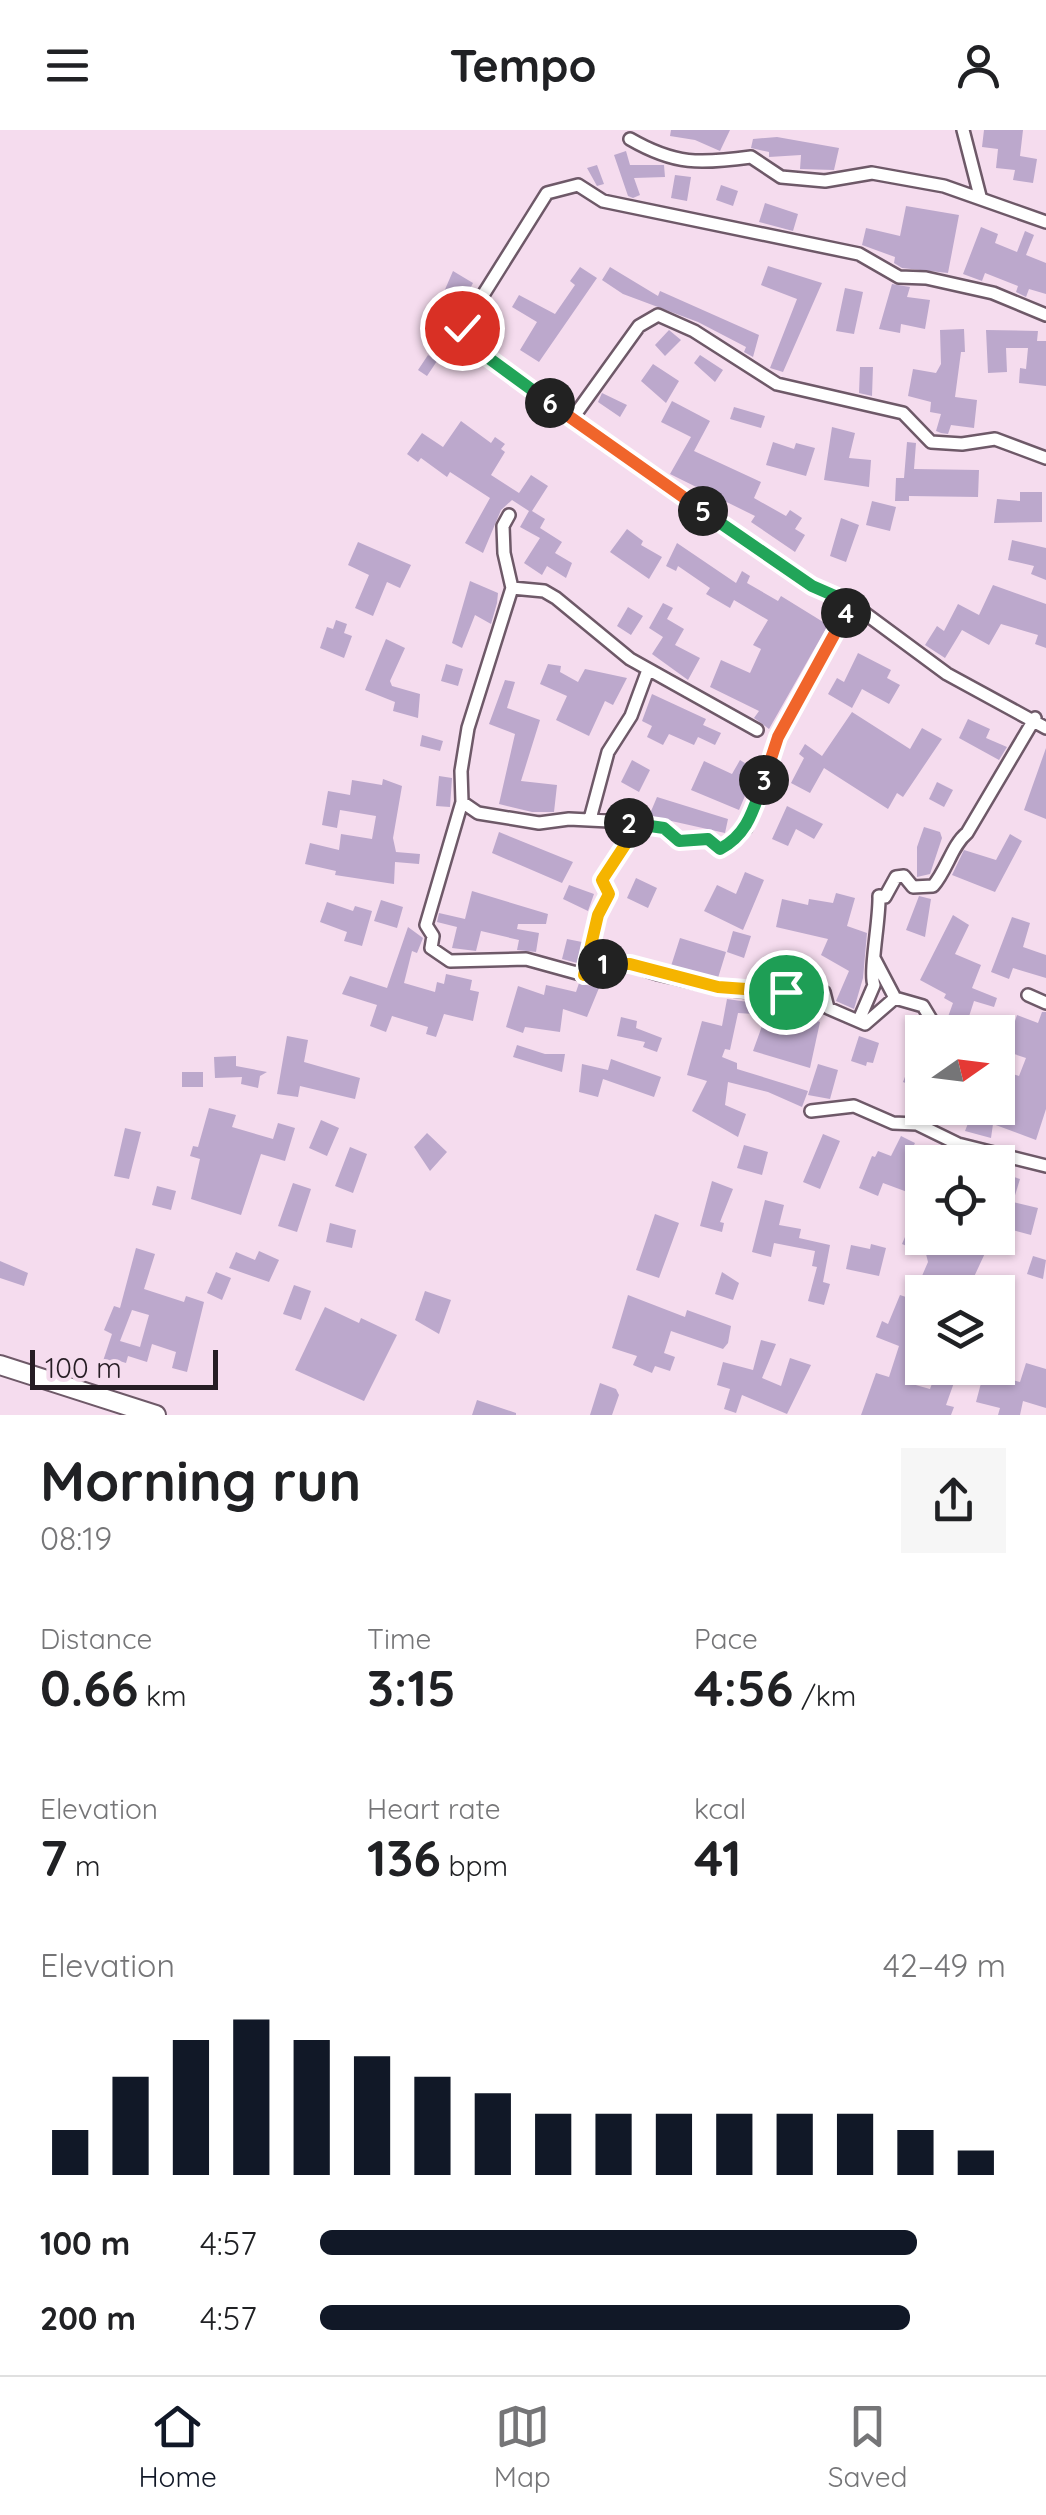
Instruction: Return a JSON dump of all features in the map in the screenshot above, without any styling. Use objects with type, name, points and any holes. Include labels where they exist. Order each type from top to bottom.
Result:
[{"type":"main road","points":[[0,1364],[156,1415]]},
{"type":"street","points":[[962,130],[980,196]]},
{"type":"street","points":[[630,140],[665,159],[720,161],[751,156],[781,177],[825,181],[872,173],[980,196],[1046,222]]},
{"type":"street","points":[[1046,315],[993,293],[926,278],[899,277],[859,254],[656,209],[603,202],[578,185],[561,186],[548,193],[462,328],[464,340],[812,586],[851,603],[947,674],[1034,718],[1046,728]]},
{"type":"street","points":[[572,419],[639,326],[658,315],[672,318],[777,384],[903,412],[931,442],[962,444],[995,439],[1046,458]]},
{"type":"street","points":[[509,515],[504,526],[504,554],[512,588],[468,728],[461,771],[462,802],[426,925],[434,936],[432,948],[450,961],[526,960],[584,975],[609,961],[760,992],[786,992],[806,984],[824,992],[828,1008],[865,1024],[895,998]]},
{"type":"street","points":[[512,588],[544,591],[648,670],[756,730]]},
{"type":"street","points":[[462,802],[478,814],[494,817],[514,816],[552,824],[590,820],[630,822],[664,828],[679,841],[708,839],[720,849],[738,839],[746,828],[778,737],[851,603]]},
{"type":"street","points":[[590,820],[608,752],[630,716],[648,670]]},
{"type":"street","points":[[860,1020],[874,985],[881,921],[879,896],[884,897],[896,877],[904,876],[912,887],[932,886],[947,870],[958,840],[967,833],[1034,718]]},
{"type":"street","points":[[584,975],[598,915],[609,894],[602,880],[625,845],[630,822]]},
{"type":"street","points":[[874,958],[895,998],[923,1006],[929,1015]]},
{"type":"street","points":[[1028,995],[1046,1003]]},
{"type":"street","points":[[811,1111],[854,1106],[893,1124],[917,1124],[958,1144],[1046,1166]]},
{"type":"building","points":[[671,130],[730,130],[720,151],[695,140],[670,136]]},
{"type":"building","points":[[984,130],[1023,130],[1020,156],[1037,159],[1033,183],[1013,180],[1015,170],[996,168],[998,149],[982,147]]},
{"type":"building","points":[[777,137],[839,148],[834,170],[800,169],[801,155],[769,157],[769,152],[751,148],[753,139]]},
{"type":"building","points":[[626,151],[630,165],[664,165],[665,177],[634,178],[640,195],[633,198],[628,196],[614,155]]},
{"type":"building","points":[[597,165],[604,184],[597,186],[587,168]]},
{"type":"building","points":[[675,175],[691,177],[687,201],[671,198]]},
{"type":"building","points":[[721,185],[738,191],[733,206],[716,200]]},
{"type":"building","points":[[765,203],[798,214],[793,231],[759,222]]},
{"type":"building","points":[[906,206],[959,215],[948,273],[902,268],[894,263],[895,257],[862,245],[866,228],[900,236]]},
{"type":"building","points":[[981,227],[998,234],[995,243],[1017,252],[1025,231],[1034,235],[1026,255],[1046,263],[1046,294],[1029,289],[1026,297],[1016,292],[1018,286],[985,273],[982,281],[963,274]]},
{"type":"building","points":[[768,266],[822,283],[783,372],[770,368],[797,299],[761,285]]},
{"type":"building","points":[[580,267],[597,278],[539,362],[520,350],[537,322],[512,307],[519,295],[555,314],[575,285],[570,281]]},
{"type":"building","points":[[610,267],[658,296],[660,291],[759,335],[753,357],[744,352],[746,347],[698,322],[623,294],[602,280]]},
{"type":"building","points":[[453,271],[473,283],[454,320],[437,308]]},
{"type":"building","points":[[892,284],[910,287],[907,297],[930,300],[925,329],[901,324],[900,333],[879,329]]},
{"type":"building","points":[[845,288],[863,292],[854,334],[836,331]]},
{"type":"building","points":[[964,329],[965,352],[961,352],[955,397],[977,400],[974,428],[951,425],[948,434],[941,433],[936,431],[941,414],[930,412],[931,402],[908,396],[913,369],[936,373],[941,364],[940,330]]},
{"type":"building","points":[[669,330],[681,340],[665,356],[655,345]]},
{"type":"building","points":[[986,330],[1038,331],[1037,341],[1046,341],[1046,386],[1019,383],[1020,368],[1026,369],[1028,348],[1006,348],[1007,372],[988,373]]},
{"type":"building","points":[[428,355],[437,361],[427,376],[418,370]]},
{"type":"building","points":[[700,355],[723,370],[715,382],[694,363]]},
{"type":"building","points":[[653,364],[679,381],[666,403],[641,381]]},
{"type":"building","points":[[860,367],[873,367],[872,396],[859,393]]},
{"type":"building","points":[[602,393],[627,405],[620,417],[598,402]]},
{"type":"building","points":[[672,401],[710,421],[694,451],[761,482],[754,498],[786,516],[790,510],[802,518],[795,529],[805,535],[795,552],[751,522],[755,516],[670,474],[691,437],[661,422]]},
{"type":"building","points":[[734,407],[765,416],[761,428],[730,419]]},
{"type":"building","points":[[461,421],[491,443],[495,437],[505,444],[501,449],[505,452],[491,475],[519,493],[531,475],[548,486],[532,511],[545,519],[540,528],[562,542],[555,553],[572,563],[566,578],[547,566],[542,575],[524,563],[540,538],[520,527],[529,511],[512,500],[501,510],[483,553],[465,543],[490,498],[450,472],[447,477],[421,458],[418,462],[407,454],[422,433],[443,447]]},
{"type":"building","points":[[832,427],[855,433],[849,458],[871,460],[869,487],[824,480]]},
{"type":"building","points":[[773,442],[794,449],[796,443],[815,448],[806,476],[766,465]]},
{"type":"building","points":[[907,442],[916,443],[914,469],[979,470],[978,497],[909,496],[909,501],[895,501],[896,478],[904,478]]},
{"type":"building","points":[[1020,492],[1042,492],[1042,522],[994,523],[997,499],[1020,501]]},
{"type":"building","points":[[872,501],[896,507],[890,531],[866,525]]},
{"type":"building","points":[[841,518],[859,525],[846,562],[830,556]]},
{"type":"building","points":[[627,529],[643,541],[641,545],[662,557],[649,579],[610,552]]},
{"type":"building","points":[[1012,540],[1046,548],[1046,580],[1031,574],[1034,566],[1008,560]]},
{"type":"building","points":[[358,542],[411,565],[400,588],[387,582],[373,616],[355,608],[369,575],[348,565]]},
{"type":"building","points":[[677,543],[736,583],[742,571],[750,576],[747,583],[778,601],[781,596],[828,625],[769,729],[754,718],[759,711],[710,687],[721,660],[750,673],[761,649],[753,645],[768,620],[734,600],[730,608],[706,594],[710,588],[678,566],[676,571],[666,566]]},
{"type":"building","points":[[470,581],[498,593],[497,603],[491,624],[475,615],[462,648],[452,643]]},
{"type":"building","points":[[993,585],[1046,604],[1046,648],[1035,644],[1038,635],[1001,624],[989,645],[962,630],[945,658],[925,645],[937,626],[944,631],[958,604],[979,615]]},
{"type":"building","points":[[663,603],[673,608],[667,619],[684,629],[675,645],[700,658],[688,680],[652,654],[663,637],[649,628]]},
{"type":"building","points":[[628,607],[643,616],[631,635],[617,626]]},
{"type":"building","points":[[336,620],[347,624],[344,633],[352,636],[344,658],[320,648],[327,627],[333,629]]},
{"type":"building","points":[[386,639],[405,648],[390,681],[392,686],[420,694],[418,718],[393,711],[395,702],[365,690]]},
{"type":"building","points":[[858,653],[891,670],[887,678],[900,685],[889,704],[862,689],[852,708],[828,694],[837,678],[844,682]]},
{"type":"building","points":[[446,664],[463,669],[458,686],[441,681]]},
{"type":"building","points":[[548,664],[561,666],[560,672],[578,682],[585,669],[627,678],[613,705],[605,701],[589,736],[556,720],[567,696],[540,684]]},
{"type":"building","points":[[505,680],[515,682],[507,708],[540,720],[521,781],[557,785],[554,812],[532,812],[499,804],[515,734],[489,724]]},
{"type":"building","points":[[652,694],[706,719],[703,725],[721,733],[715,745],[698,737],[694,745],[669,734],[663,745],[647,737],[652,726],[642,721]]},
{"type":"building","points":[[852,712],[910,749],[922,728],[942,739],[903,797],[897,793],[888,809],[824,768],[810,793],[791,783],[804,758],[799,754],[805,744],[822,756]]},
{"type":"building","points":[[968,719],[990,729],[986,738],[1007,747],[999,760],[959,738]]},
{"type":"building","points":[[422,735],[443,741],[440,751],[420,746]]},
{"type":"building","points":[[1046,748],[1046,819],[1024,810]]},
{"type":"building","points":[[632,760],[650,770],[639,792],[621,782]]},
{"type":"building","points":[[740,760],[756,770],[739,810],[691,790],[704,761],[732,774]]},
{"type":"building","points":[[439,776],[452,778],[450,807],[436,806]]},
{"type":"building","points":[[383,779],[402,786],[393,838],[396,852],[420,854],[419,864],[395,862],[394,884],[335,875],[336,871],[305,864],[310,843],[339,850],[341,834],[372,839],[376,816],[340,810],[337,828],[322,825],[328,791],[350,795],[352,780],[382,785]]},
{"type":"building","points":[[937,782],[953,790],[944,807],[929,799]]},
{"type":"building","points":[[657,797],[728,819],[725,833],[649,816]]},
{"type":"building","points":[[787,806],[823,824],[814,839],[796,829],[788,846],[772,839]]},
{"type":"building","points":[[924,827],[940,832],[942,838],[930,874],[917,877],[917,847]]},
{"type":"building","points":[[499,832],[573,862],[562,883],[492,853]]},
{"type":"building","points":[[1010,834],[1022,841],[995,892],[952,875],[964,850],[996,860]]},
{"type":"building","points":[[745,872],[764,880],[743,930],[704,911],[717,885],[736,894]]},
{"type":"building","points":[[636,878],[657,888],[648,908],[627,898]]},
{"type":"building","points":[[569,885],[594,894],[588,911],[563,899]]},
{"type":"building","points":[[472,891],[548,914],[546,924],[518,924],[517,929],[539,933],[536,952],[517,950],[519,940],[481,931],[476,951],[452,948],[457,927],[437,922],[439,913],[465,919]]},
{"type":"building","points":[[836,893],[855,898],[847,926],[867,933],[863,978],[854,1009],[836,1001],[849,971],[821,955],[828,939],[776,927],[782,899],[808,905],[809,899],[833,903]]},
{"type":"building","points":[[919,896],[931,899],[925,937],[906,930]]},
{"type":"building","points":[[381,900],[403,907],[397,928],[374,921]]},
{"type":"building","points":[[327,902],[353,911],[355,906],[372,911],[362,946],[344,941],[347,932],[320,922]]},
{"type":"building","points":[[953,915],[969,925],[955,954],[981,965],[972,988],[997,998],[994,1007],[974,1001],[969,1015],[949,1015],[953,1003],[944,998],[946,994],[920,980]]},
{"type":"building","points":[[1012,917],[1030,923],[1023,947],[1046,955],[1046,978],[1013,968],[1009,979],[991,972]]},
{"type":"building","points":[[408,927],[423,938],[417,953],[412,951],[404,983],[435,992],[437,982],[444,984],[446,974],[472,980],[470,990],[479,992],[473,1021],[444,1014],[436,1037],[426,1034],[428,1027],[392,1016],[386,1032],[370,1026],[377,1005],[342,994],[350,976],[387,988]]},
{"type":"building","points":[[733,931],[751,936],[744,958],[727,952]]},
{"type":"building","points":[[680,938],[726,952],[718,978],[671,966]]},
{"type":"building","points":[[567,939],[582,942],[577,963],[562,959]]},
{"type":"building","points":[[579,983],[599,988],[587,1017],[563,1009],[560,1032],[525,1027],[523,1033],[506,1027],[518,986],[544,995],[546,985],[576,992]]},
{"type":"building","points":[[727,999],[770,1005],[820,1022],[810,1068],[753,1051],[766,1015],[738,1013],[730,1050],[725,1049],[722,1057],[737,1063],[737,1069],[808,1091],[802,1107],[768,1092],[728,1082],[725,1105],[746,1114],[738,1137],[692,1111],[707,1081],[687,1075],[702,1021],[722,1026]]},
{"type":"building","points":[[1042,1012],[1046,1012],[1046,1109],[1036,1140],[996,1125],[1015,1125],[1015,1075],[1019,1076],[1026,1058],[1015,1054],[1017,1015],[1038,1023]]},
{"type":"building","points":[[621,1017],[637,1021],[636,1028],[662,1038],[657,1052],[643,1047],[645,1042],[617,1036]]},
{"type":"building","points":[[287,1036],[308,1040],[304,1062],[360,1078],[355,1099],[300,1086],[298,1097],[277,1094]]},
{"type":"building","points":[[859,1036],[879,1043],[873,1063],[867,1062],[866,1066],[851,1061]]},
{"type":"building","points":[[517,1045],[545,1054],[565,1054],[562,1072],[513,1057]]},
{"type":"building","points":[[236,1056],[236,1066],[267,1072],[260,1076],[258,1088],[241,1084],[242,1077],[215,1078],[214,1057]]},
{"type":"building","points":[[611,1059],[661,1077],[654,1097],[603,1079],[598,1097],[579,1092],[582,1064],[608,1070]]},
{"type":"building","points":[[818,1064],[838,1070],[830,1099],[808,1095]]},
{"type":"building","points":[[182,1072],[203,1072],[203,1087],[182,1087]]},
{"type":"building","points":[[209,1108],[236,1115],[232,1127],[273,1139],[278,1123],[295,1128],[285,1161],[261,1154],[241,1215],[191,1199],[200,1159],[190,1156],[193,1146],[198,1147]]},
{"type":"building","points":[[321,1120],[339,1128],[327,1156],[309,1148]]},
{"type":"building","points":[[967,1125],[993,1125],[991,1138],[965,1131]]},
{"type":"building","points":[[125,1128],[141,1132],[129,1179],[114,1176]]},
{"type":"building","points":[[427,1133],[447,1152],[430,1171],[414,1147]]},
{"type":"building","points":[[823,1134],[840,1141],[820,1189],[803,1182]]},
{"type":"building","points":[[901,1136],[915,1143],[905,1145],[905,1191],[883,1183],[878,1196],[859,1188],[872,1156],[878,1151],[891,1156]]},
{"type":"building","points":[[744,1145],[768,1152],[762,1175],[737,1168]]},
{"type":"building","points":[[350,1147],[367,1154],[353,1193],[335,1186]]},
{"type":"building","points":[[712,1181],[733,1189],[720,1222],[724,1223],[722,1232],[700,1226]]},
{"type":"building","points":[[293,1183],[311,1189],[297,1232],[278,1226]]},
{"type":"building","points":[[157,1186],[176,1191],[171,1210],[152,1205]]},
{"type":"building","points":[[765,1200],[784,1205],[779,1225],[801,1229],[799,1238],[830,1245],[823,1282],[830,1284],[824,1305],[808,1301],[817,1267],[812,1266],[815,1251],[774,1243],[771,1257],[752,1252]]},
{"type":"building","points":[[1015,1202],[1038,1208],[1031,1235],[1015,1231]]},
{"type":"building","points":[[655,1214],[679,1223],[659,1278],[636,1270]]},
{"type":"building","points":[[330,1223],[356,1230],[352,1248],[326,1242]]},
{"type":"building","points":[[871,1244],[886,1248],[879,1276],[846,1269],[851,1245],[870,1249]]},
{"type":"building","points":[[136,1248],[155,1254],[144,1289],[184,1302],[186,1296],[204,1302],[187,1372],[172,1368],[176,1352],[152,1344],[147,1362],[128,1356],[126,1363],[113,1359],[110,1367],[102,1364],[112,1334],[104,1330],[114,1306],[120,1308]],"holes":[[[132,1310],[149,1315],[140,1347],[120,1341]]]},
{"type":"building","points":[[259,1251],[279,1260],[269,1282],[229,1268],[236,1252],[255,1260]]},
{"type":"building","points":[[926,1255],[984,1255],[975,1275],[922,1275],[928,1262]]},
{"type":"building","points":[[1033,1256],[1046,1260],[1043,1279],[1027,1274]]},
{"type":"building","points":[[0,1261],[28,1273],[24,1286],[0,1278]]},
{"type":"building","points":[[216,1272],[231,1278],[222,1300],[207,1293]]},
{"type":"building","points":[[722,1272],[739,1283],[733,1300],[715,1294]]},
{"type":"building","points":[[294,1285],[311,1291],[301,1320],[283,1314]]},
{"type":"building","points":[[425,1291],[451,1300],[439,1334],[415,1320]]},
{"type":"building","points":[[628,1295],[685,1317],[687,1310],[731,1326],[728,1343],[723,1349],[671,1331],[664,1353],[675,1357],[670,1371],[655,1366],[652,1373],[633,1365],[637,1356],[612,1348]]},
{"type":"building","points":[[900,1295],[905,1297],[905,1385],[930,1389],[931,1385],[953,1385],[946,1405],[954,1407],[951,1415],[861,1415],[876,1373],[889,1377],[899,1346],[876,1337],[882,1321],[888,1324]]},
{"type":"building","points":[[325,1307],[397,1335],[364,1401],[295,1370]]},
{"type":"building","points":[[761,1340],[776,1344],[762,1378],[781,1386],[790,1358],[811,1365],[787,1414],[742,1395],[736,1413],[724,1409],[730,1389],[717,1385],[723,1362],[753,1370]]},
{"type":"building","points":[[1026,1363],[1046,1369],[1046,1408],[1023,1401],[1020,1415],[998,1415],[1000,1408],[976,1402],[980,1385],[1020,1382]]},
{"type":"building","points":[[600,1383],[616,1389],[619,1395],[612,1415],[590,1415]]},
{"type":"building","points":[[477,1400],[516,1413],[516,1415],[472,1415]]},
{"type":"route","points":[[462,328],[464,340],[479,352],[687,501],[812,586],[851,603],[778,737],[746,828],[738,839],[720,849],[708,839],[679,841],[664,828],[630,822],[625,845],[602,880],[609,894],[598,915],[584,975],[609,961],[718,987],[786,992]]}]
